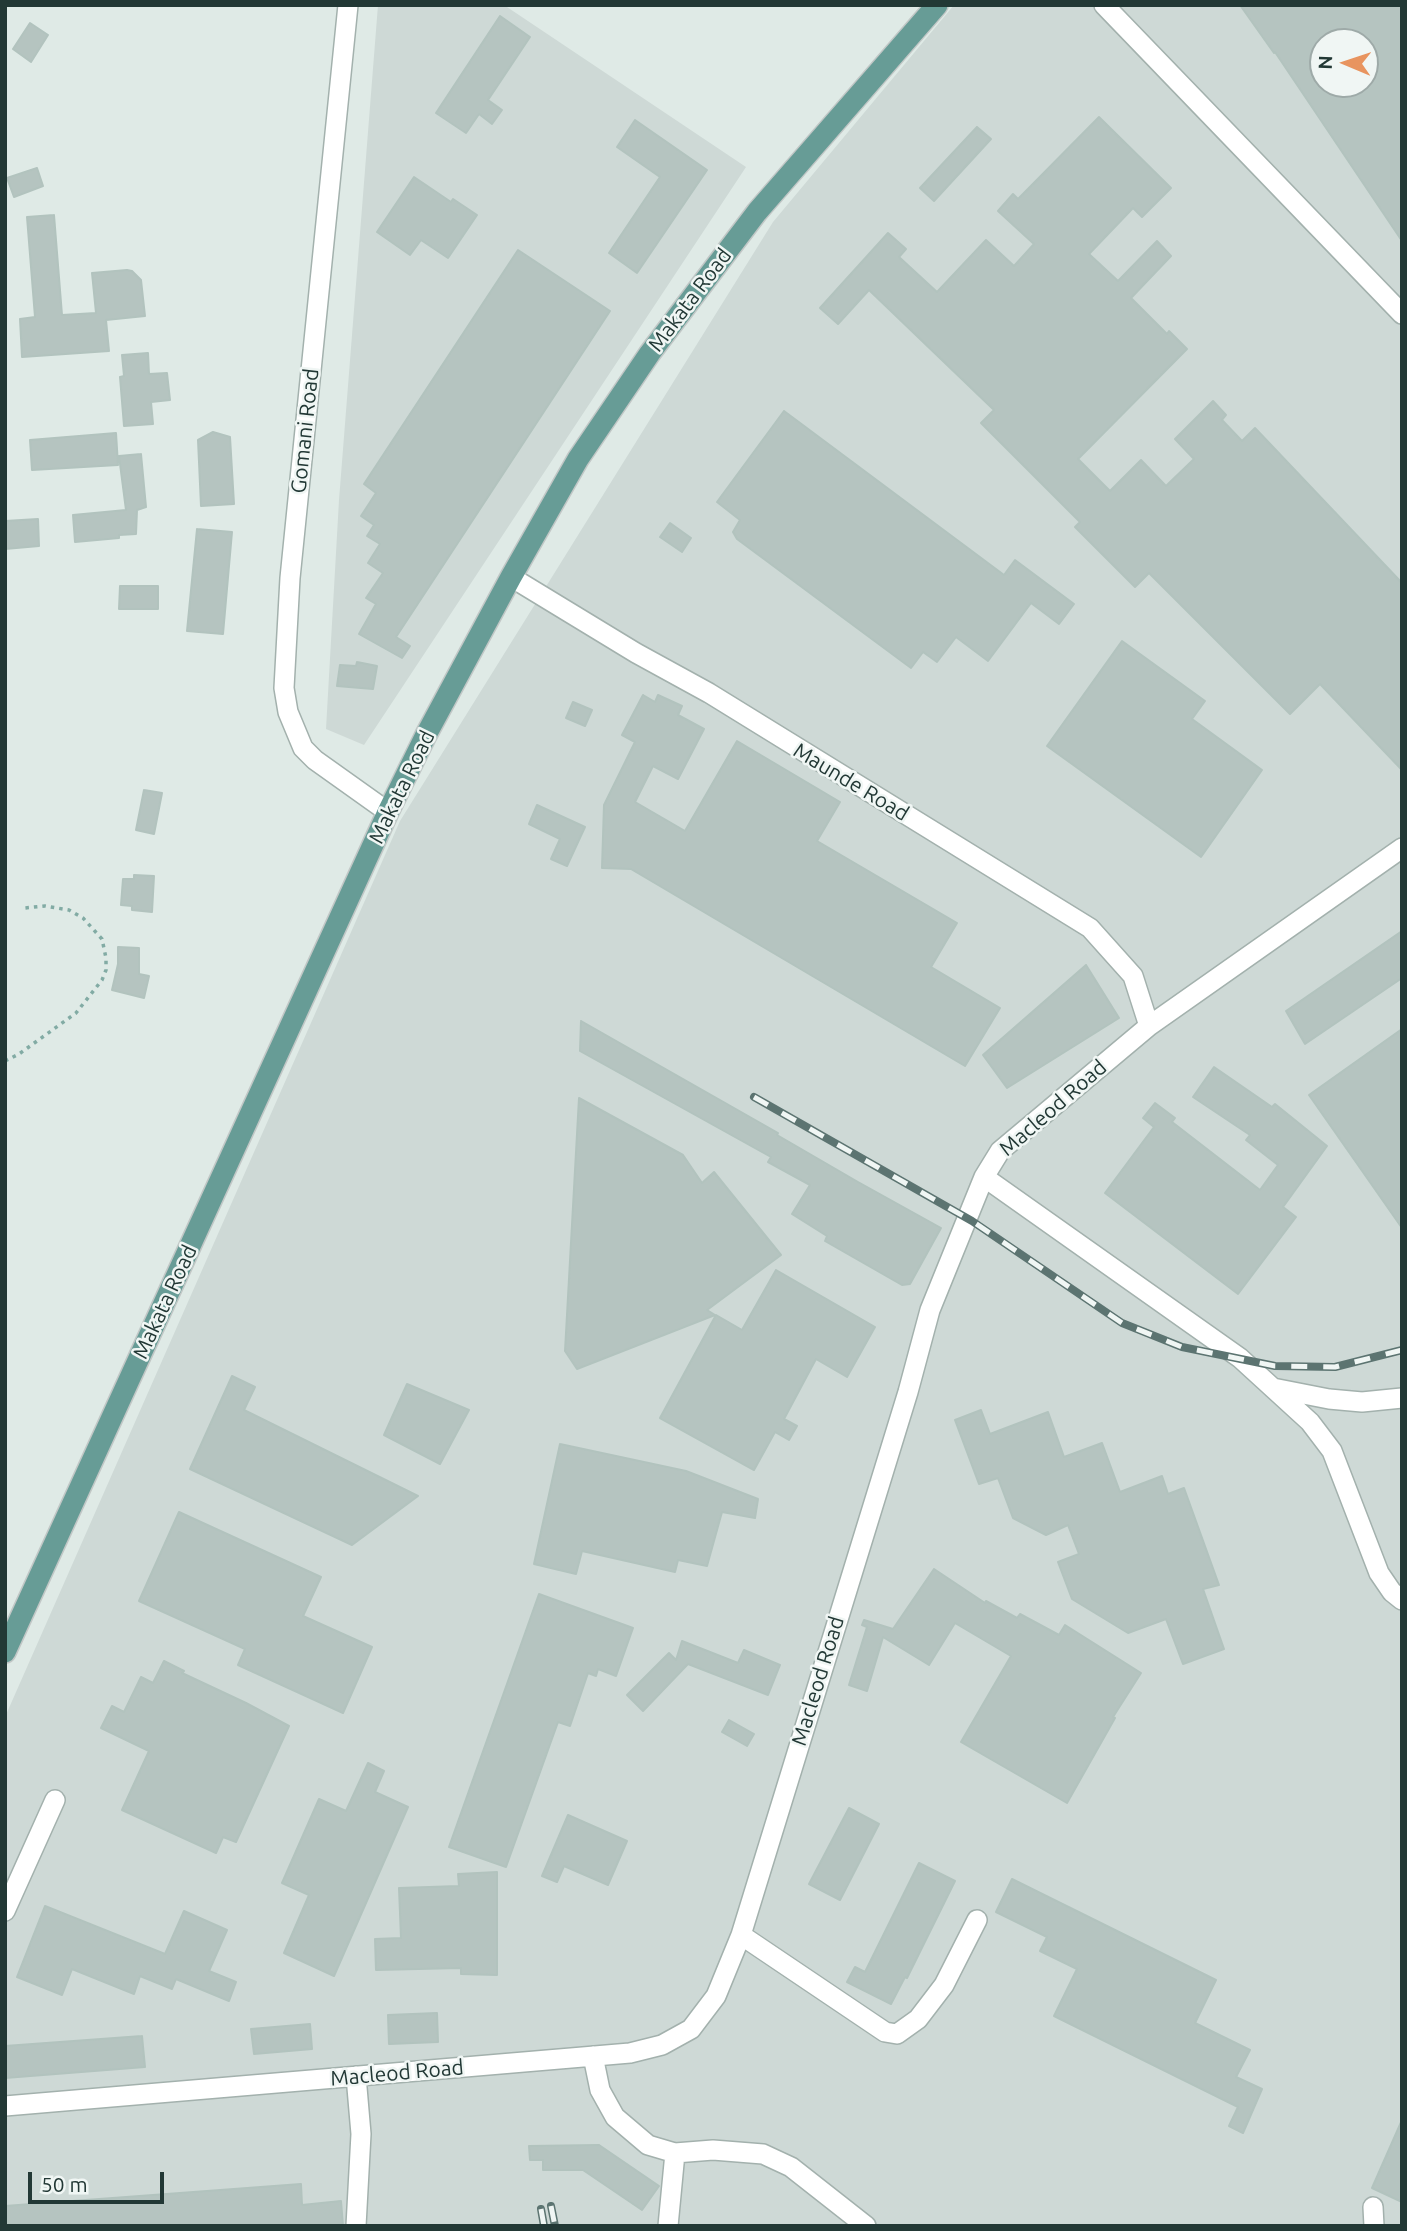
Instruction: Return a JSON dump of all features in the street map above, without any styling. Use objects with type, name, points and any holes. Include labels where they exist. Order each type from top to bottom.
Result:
[{"type":"main road","name":"Makata Road","points":[[5,1652],[388,812],[511,577],[578,459],[650,353],[757,212],[937,5]]},
{"type":"street","name":"Gomani Road","points":[[348,5],[290,578],[284,688],[288,712],[303,748],[315,760],[388,812]]},
{"type":"street","points":[[1104,5],[1402,314]]},
{"type":"street","name":"Maunde Road","points":[[511,577],[636,653],[709,693],[1090,928],[1133,976],[1149,1026]]},
{"type":"street","name":"Macleod Road","points":[[5,2106],[630,2053],[662,2045],[691,2029],[716,1996],[741,1935],[908,1392],[930,1310],[984,1177],[1000,1151],[1149,1026],[1402,848]]},
{"type":"street","points":[[984,1177],[1240,1358],[1310,1422],[1332,1451],[1379,1573],[1392,1592],[1402,1600]]},
{"type":"street","points":[[1272,1388],[1329,1399],[1362,1402],[1402,1398]]},
{"type":"street","points":[[5,1911],[55,1800]]},
{"type":"street","points":[[741,1935],[885,2032],[897,2034],[918,2019],[944,1985],[977,1920]]},
{"type":"street","points":[[593,2056],[600,2090],[615,2118],[648,2145],[675,2153],[713,2150],[763,2154],[791,2167],[866,2226]]},
{"type":"street","points":[[356,2076],[361,2134],[356,2226]]},
{"type":"street","points":[[668,2226],[675,2153]]},
{"type":"path","points":[[5,1061],[76,1013],[102,980],[106,970],[102,939],[83,918],[69,910],[45,906],[24,908]]},
{"type":"shaded area","points":[[378,5],[504,5],[746,167],[364,745],[326,729],[339,500]]},
{"type":"shaded area","points":[[954,5],[1402,5],[1402,2226],[5,2226],[5,1717],[400,821],[773,222]]},
{"type":"building","points":[[1240,5],[1402,5],[1402,241],[1275,52]]},
{"type":"building","points":[[500,16],[530,37],[488,100],[502,110],[492,124],[479,114],[466,133],[436,113]]},
{"type":"building","points":[[30,23],[48,35],[31,62],[13,49]]},
{"type":"building","points":[[1099,117],[1171,188],[1142,217],[1133,208],[1089,254],[1118,281],[1157,241],[1171,256],[1131,298],[1167,334],[1169,331],[1187,349],[1078,459],[1110,491],[1141,460],[1166,486],[1194,459],[1175,439],[1213,401],[1226,415],[1222,420],[1242,441],[1255,428],[1402,583],[1402,770],[1320,684],[1290,714],[1149,573],[1135,587],[1075,527],[1080,522],[981,423],[994,410],[869,290],[838,324],[820,308],[888,233],[906,249],[899,257],[937,292],[986,240],[1014,266],[1034,244],[998,211],[1013,194],[1018,199]]},
{"type":"building","points":[[635,120],[707,170],[637,273],[609,253],[660,177],[617,147]]},
{"type":"building","points":[[977,127],[991,139],[934,201],[920,188]]},
{"type":"building","points":[[37,168],[43,186],[14,197],[7,178]]},
{"type":"building","points":[[414,177],[451,202],[453,199],[477,215],[448,258],[421,240],[410,255],[377,232]]},
{"type":"building","points":[[54,215],[62,315],[96,313],[92,273],[127,270],[141,280],[145,316],[106,320],[109,351],[22,357],[20,319],[35,317],[27,217]]},
{"type":"building","points":[[518,250],[610,311],[396,637],[410,646],[402,658],[359,634],[376,604],[366,598],[383,573],[368,563],[380,544],[367,536],[374,525],[361,516],[376,493],[364,484]]},
{"type":"building","points":[[148,353],[149,374],[167,373],[170,400],[151,402],[153,424],[124,426],[120,377],[124,376],[122,355]]},
{"type":"building","points":[[784,411],[1004,575],[1015,560],[1074,604],[1059,624],[1031,603],[988,661],[956,637],[937,662],[923,652],[911,668],[737,539],[733,532],[740,520],[717,502]]},
{"type":"building","points":[[213,432],[230,437],[234,504],[201,506],[198,440]]},
{"type":"building","points":[[116,433],[118,465],[32,470],[30,440]]},
{"type":"building","points":[[141,454],[146,507],[137,510],[136,534],[75,542],[73,515],[126,510],[119,456]]},
{"type":"building","points":[[38,519],[39,546],[5,549],[5,521]]},
{"type":"building","points":[[670,523],[691,538],[682,552],[660,537]]},
{"type":"building","points":[[197,529],[232,532],[223,634],[187,631]]},
{"type":"building","points":[[120,586],[158,586],[158,609],[119,609]]},
{"type":"building","points":[[1122,641],[1205,701],[1192,719],[1262,770],[1201,857],[1047,746]]},
{"type":"building","points":[[357,662],[377,666],[373,689],[337,686],[340,665],[356,666]]},
{"type":"building","points":[[643,695],[655,702],[658,695],[682,706],[678,715],[704,729],[678,779],[653,766],[635,802],[685,831],[737,741],[840,802],[817,841],[957,923],[931,967],[1000,1008],[965,1066],[631,869],[602,868],[604,805],[635,742],[622,735]]},
{"type":"building","points":[[573,702],[592,710],[585,726],[566,718]]},
{"type":"building","points":[[144,790],[162,793],[154,834],[136,830]]},
{"type":"building","points":[[537,805],[585,827],[567,866],[551,859],[560,839],[529,824]]},
{"type":"building","points":[[134,875],[154,876],[152,912],[132,910],[132,906],[121,905],[123,879],[134,879]]},
{"type":"building","points":[[1402,931],[1402,978],[1305,1044],[1286,1011]]},
{"type":"building","points":[[118,947],[139,948],[139,974],[149,976],[144,998],[112,990],[118,964]]},
{"type":"building","points":[[1086,965],[1119,1018],[1007,1088],[983,1055]]},
{"type":"building","points":[[581,1021],[941,1228],[910,1284],[902,1285],[825,1241],[827,1236],[792,1214],[810,1185],[768,1162],[771,1157],[580,1051]]},
{"type":"building","points":[[1402,1029],[1402,1228],[1309,1095]]},
{"type":"building","points":[[1214,1067],[1272,1107],[1275,1104],[1327,1146],[1283,1207],[1296,1217],[1238,1294],[1105,1193],[1154,1127],[1143,1118],[1155,1103],[1175,1118],[1172,1122],[1260,1190],[1278,1165],[1246,1140],[1250,1135],[1193,1097]]},
{"type":"building","points":[[579,1098],[683,1155],[702,1183],[714,1172],[781,1255],[707,1310],[715,1315],[577,1369],[565,1351]]},
{"type":"building","points":[[776,1270],[875,1327],[847,1377],[816,1359],[784,1419],[797,1426],[789,1440],[775,1432],[754,1470],[660,1418],[716,1315],[742,1330]]},
{"type":"building","points":[[232,1376],[255,1387],[244,1410],[418,1496],[352,1545],[190,1469]]},
{"type":"building","points":[[407,1384],[469,1410],[440,1464],[384,1435]]},
{"type":"building","points":[[981,1410],[990,1434],[1048,1412],[1064,1457],[1102,1443],[1120,1492],[1162,1476],[1168,1494],[1184,1488],[1219,1585],[1203,1589],[1224,1649],[1183,1664],[1166,1619],[1128,1633],[1072,1599],[1058,1562],[1079,1554],[1068,1525],[1046,1535],[1013,1518],[998,1478],[979,1484],[955,1420]]},
{"type":"building","points":[[560,1444],[686,1471],[758,1499],[755,1518],[722,1512],[707,1566],[678,1560],[675,1572],[582,1551],[576,1574],[534,1564]]},
{"type":"building","points":[[179,1512],[321,1577],[303,1616],[372,1647],[343,1713],[238,1665],[245,1649],[139,1601]]},
{"type":"building","points":[[934,1569],[985,1603],[986,1601],[1017,1618],[1020,1614],[1059,1635],[1065,1625],[1141,1673],[1113,1717],[1115,1718],[1067,1803],[961,1742],[1011,1656],[955,1623],[929,1665],[883,1637],[867,1691],[849,1685],[867,1627],[862,1625],[864,1620],[893,1629]]},
{"type":"building","points":[[539,1594],[633,1628],[616,1676],[598,1669],[596,1676],[588,1673],[570,1726],[558,1722],[506,1867],[449,1847]]},
{"type":"building","points":[[682,1641],[738,1663],[744,1650],[780,1665],[768,1695],[688,1664],[643,1711],[627,1695],[669,1653],[676,1660]]},
{"type":"building","points":[[164,1661],[184,1671],[182,1673],[289,1726],[236,1842],[223,1837],[216,1853],[122,1810],[149,1751],[101,1728],[112,1706],[124,1712],[141,1677],[153,1683]]},
{"type":"building","points":[[729,1720],[754,1734],[747,1746],[722,1732]]},
{"type":"building","points":[[368,1763],[384,1771],[375,1792],[408,1807],[334,1976],[284,1953],[309,1895],[282,1883],[319,1799],[346,1811]]},
{"type":"building","points":[[849,1808],[879,1824],[840,1900],[809,1884]]},
{"type":"building","points":[[568,1815],[627,1841],[608,1885],[564,1866],[557,1882],[542,1876]]},
{"type":"building","points":[[919,1863],[955,1881],[907,1978],[905,1977],[891,2004],[847,1982],[855,1967],[865,1972]]},
{"type":"building","points":[[497,1872],[497,1975],[461,1974],[461,1968],[376,1970],[375,1939],[401,1938],[399,1888],[459,1886],[458,1874]]},
{"type":"building","points":[[1012,1879],[1216,1980],[1195,2023],[1250,2050],[1236,2077],[1262,2089],[1243,2133],[1229,2126],[1238,2107],[1054,2016],[1077,1969],[1040,1951],[1047,1937],[996,1912]]},
{"type":"building","points":[[45,1906],[165,1954],[184,1911],[227,1930],[209,1971],[236,1982],[229,2001],[176,1979],[172,1989],[140,1976],[134,1994],[72,1969],[62,1995],[17,1977]]},
{"type":"building","points":[[437,2013],[438,2042],[389,2044],[388,2015]]},
{"type":"building","points":[[310,2024],[312,2049],[254,2054],[251,2029]]},
{"type":"building","points":[[142,2036],[145,2067],[5,2078],[5,2046]]},
{"type":"building","points":[[1402,2120],[1402,2202],[1372,2188]]},
{"type":"building","points":[[599,2145],[659,2186],[642,2210],[583,2170],[543,2170],[543,2160],[530,2160],[529,2146]]},
{"type":"building","points":[[301,2184],[302,2205],[341,2201],[343,2226],[5,2226],[5,2206]]},
{"type":"railway","points":[[754,1097],[972,1221],[1122,1323],[1182,1347],[1275,1366],[1335,1367],[1402,1350]]},
{"type":"railway","points":[[551,2206],[555,2226]]},
{"type":"railway","points":[[541,2209],[544,2226]]}]
